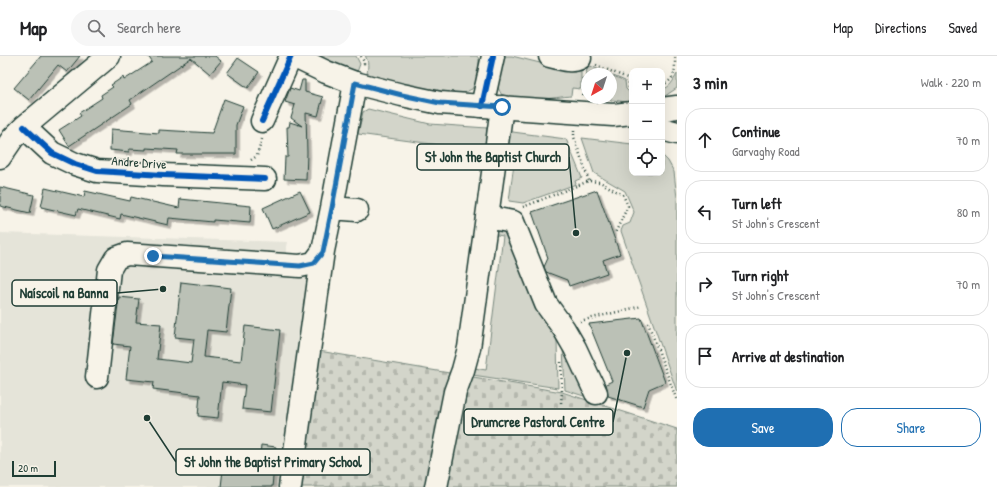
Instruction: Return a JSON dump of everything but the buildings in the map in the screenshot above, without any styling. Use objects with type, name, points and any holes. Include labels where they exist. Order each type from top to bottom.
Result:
[{"type":"street","points":[[0,157],[24,127],[109,56]]},
{"type":"street","points":[[262,121],[292,56],[326,72],[355,83],[440,103],[626,116]]},
{"type":"street","points":[[436,487],[455,392],[469,348],[487,217],[493,56]]},
{"type":"street","points":[[550,56],[576,61],[583,59]]},
{"type":"street","points":[[290,487],[323,252],[355,83]]},
{"type":"street","points":[[665,109],[677,107]]},
{"type":"street","name":"Andre Drive","points":[[24,127],[52,153],[75,164],[97,170],[162,175],[253,173]]},
{"type":"street","points":[[665,130],[677,134]]},
{"type":"street","points":[[332,208],[357,210]]},
{"type":"street","points":[[487,217],[513,222],[546,304],[564,329],[575,348],[596,394]]},
{"type":"street","points":[[97,377],[109,270],[116,258],[126,254],[300,266],[314,263],[323,252]]},
{"type":"path","points":[[665,84],[672,77],[675,68],[674,56]]},
{"type":"path","points":[[589,181],[574,137],[584,73],[583,59],[629,79]]},
{"type":"path","points":[[253,173],[263,135],[262,121]]},
{"type":"path","points":[[517,206],[524,207],[589,181],[600,182],[623,194],[628,206],[615,234]]},
{"type":"path","points":[[564,329],[581,321],[642,306]]},
{"type":"path","points":[[648,323],[677,401]]},
{"type":"path","points":[[561,357],[561,403]]},
{"type":"shaded area","points":[[0,233],[288,242],[283,264],[312,277],[284,487],[0,487]]},
{"type":"green space","points":[[318,56],[356,56],[360,64],[357,72]]},
{"type":"green space","points":[[365,56],[477,56],[479,59],[479,76],[472,89],[461,94],[399,84],[367,74],[368,62]]},
{"type":"green space","points":[[503,56],[512,56],[572,71],[581,65],[581,89],[572,88],[571,96],[547,99],[510,100],[503,96],[497,86],[495,78]]},
{"type":"green space","points":[[588,65],[595,68],[587,68]]},
{"type":"green space","points":[[677,74],[677,88],[665,96],[665,88],[673,82]]},
{"type":"green space","points":[[617,78],[625,81],[626,89],[629,92],[629,102],[617,101]]},
{"type":"green space","points":[[368,109],[430,124],[487,128],[485,151],[358,134],[363,112]]},
{"type":"green space","points":[[505,131],[566,139],[582,178],[575,181],[576,184],[523,203],[509,201],[515,156],[502,153]]},
{"type":"green space","points":[[582,138],[629,144],[629,176],[665,176],[665,158],[674,172],[677,198],[677,392],[621,231],[623,226],[630,223],[634,212],[625,191],[594,173]]},
{"type":"green space","points":[[505,228],[545,321],[557,340],[558,388],[473,375],[474,368],[486,370],[503,236],[492,234],[493,229]]},
{"type":"green space","points":[[563,347],[587,397],[565,390]]},
{"type":"green space","points":[[313,350],[562,392],[677,429],[677,487],[284,487]]},
{"type":"cycle path","points":[[262,121],[291,56]]},
{"type":"cycle path","points":[[482,106],[493,56]]},
{"type":"cycle path","points":[[24,127],[52,153],[75,164],[97,171],[265,179]]},
{"type":"place","name":"St John the Baptist Church","points":[[576,233]]},
{"type":"place","name":"Naíscoil na Banna","points":[[163,289]]},
{"type":"place","name":"Drumcree Pastoral Centre","points":[[627,353]]},
{"type":"place","name":"St John the Baptist Primary School","points":[[147,418]]},
{"type":"route","points":[[153,256],[300,266],[314,263],[323,252],[355,83],[440,103],[502,107]]}]
